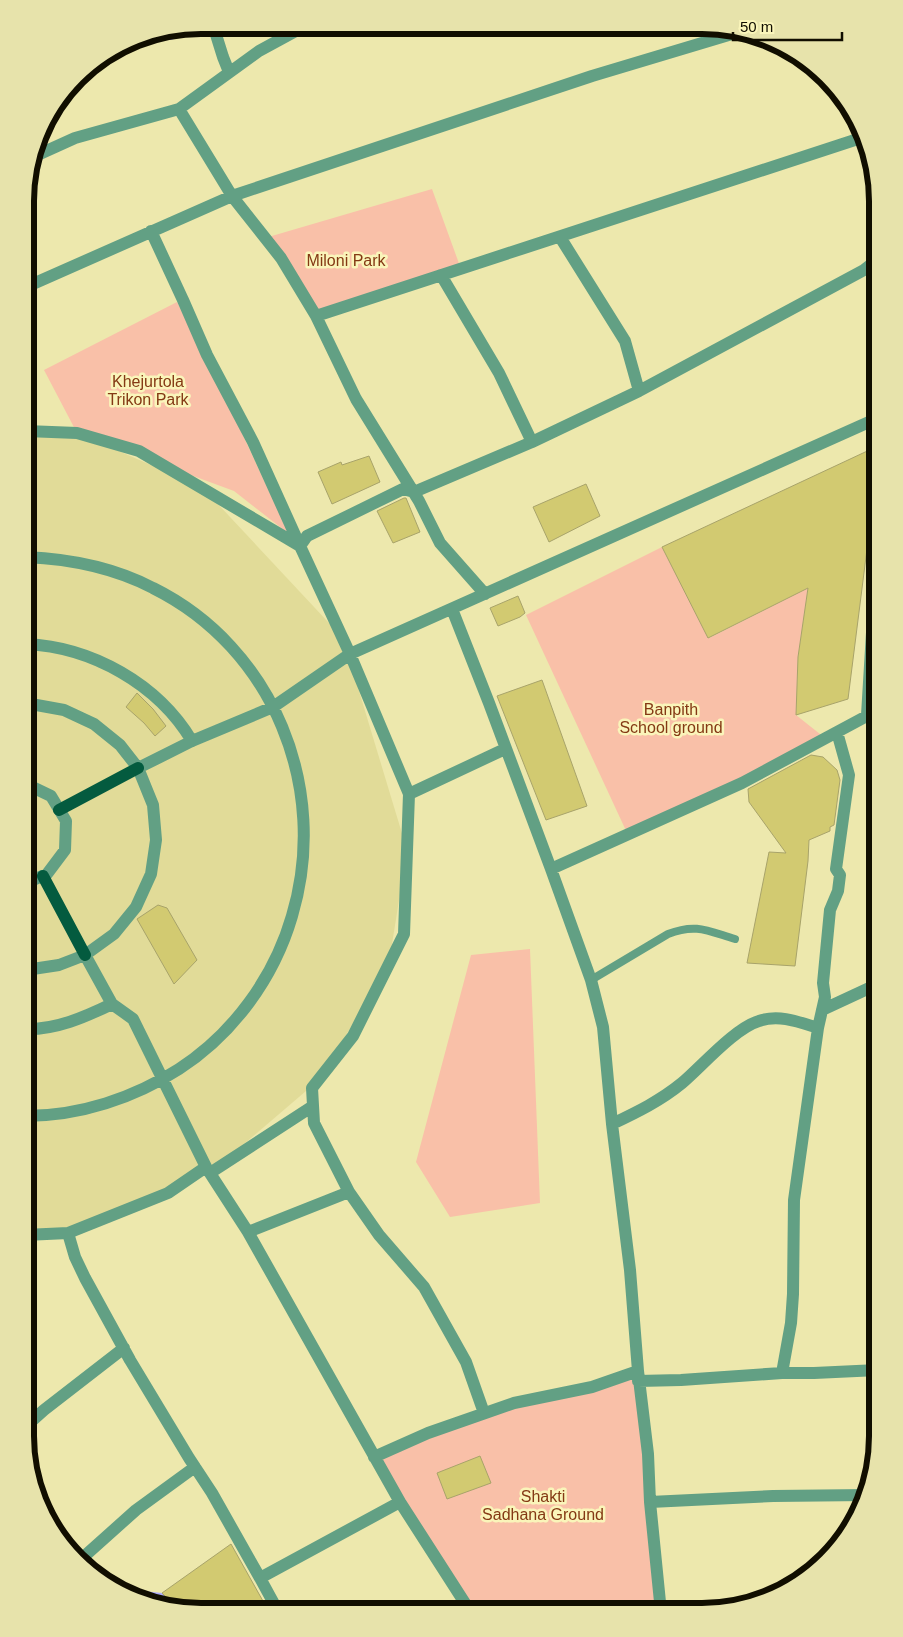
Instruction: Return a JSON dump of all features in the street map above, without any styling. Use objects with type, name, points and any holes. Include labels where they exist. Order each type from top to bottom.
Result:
[{"type":"main road","points":[[59,810],[138,768]]},
{"type":"main road","points":[[43,876],[85,955]]},
{"type":"street","points":[[216,34],[229,72]]},
{"type":"street","points":[[40,154],[75,138],[179,109],[259,51],[290,34]]},
{"type":"street","points":[[34,283],[232,196],[592,76],[726,36]]},
{"type":"street","points":[[179,109],[232,196],[281,258],[316,316],[356,399],[414,492],[440,543],[485,594]]},
{"type":"street","points":[[316,316],[857,139]]},
{"type":"street","points":[[151,232],[208,355],[253,442],[350,654],[409,794],[404,934],[353,1036],[312,1088],[314,1123],[349,1192],[379,1235],[424,1287],[466,1362],[484,1413]]},
{"type":"street","points":[[560,237],[625,341],[639,391]]},
{"type":"street","points":[[300,546],[308,536],[403,489],[414,492],[532,442],[639,391],[869,266]]},
{"type":"street","points":[[441,275],[499,373],[532,442]]},
{"type":"street","points":[[138,768],[192,741],[273,707],[350,654],[869,422]]},
{"type":"street","points":[[34,431],[77,433],[138,451],[300,546]]},
{"type":"street","points":[[34,558],[90,564],[123,574],[154,588],[184,606],[210,626],[235,650],[256,677],[287,737],[303,800],[305,833],[303,866],[288,930],[275,960],[259,989],[239,1016],[216,1040],[191,1061],[164,1079],[134,1094],[102,1105],[69,1113],[34,1115]]},
{"type":"street","points":[[452,609],[551,869],[591,980],[603,1027],[612,1124],[630,1270],[638,1376],[648,1454],[650,1502],[660,1603]]},
{"type":"street","points":[[34,644],[48,645],[89,656],[127,676],[155,696],[181,724],[192,741]]},
{"type":"street","points":[[34,705],[64,710],[94,724],[120,745],[138,768],[153,804],[156,840],[151,874],[136,907],[114,934],[85,955],[59,965],[34,969]]},
{"type":"street","points":[[551,869],[742,783],[869,714]]},
{"type":"street","points":[[782,1373],[791,1323],[794,1200],[818,1028],[825,997],[823,983],[830,910],[838,891],[840,875],[836,869],[849,775],[837,732]]},
{"type":"street","points":[[409,794],[505,749]]},
{"type":"street","points":[[34,788],[51,796],[66,821],[65,850],[47,874],[34,880]]},
{"type":"street","points":[[85,955],[112,1004],[133,1019],[208,1170],[248,1232],[400,1502],[465,1603]]},
{"type":"street","points":[[822,1010],[869,988]]},
{"type":"street","points":[[34,1030],[78,1020],[112,1004]]},
{"type":"street","points":[[612,1124],[658,1101],[745,1026],[760,1020],[779,1017],[818,1028]]},
{"type":"street","points":[[34,1235],[68,1233],[168,1193],[313,1106]]},
{"type":"street","points":[[248,1232],[349,1192]]},
{"type":"street","points":[[68,1233],[75,1257],[85,1278],[124,1348],[212,1493],[274,1603]]},
{"type":"street","points":[[34,1419],[124,1348]]},
{"type":"street","points":[[374,1457],[428,1433],[514,1403],[638,1376],[681,1380],[782,1373],[869,1370]]},
{"type":"street","points":[[85,1556],[136,1510],[195,1467]]},
{"type":"street","points":[[650,1502],[773,1496],[859,1495]]},
{"type":"street","points":[[260,1578],[400,1502]]},
{"type":"lane","points":[[591,980],[668,934],[681,929],[695,928],[735,939]]},
{"type":"shaded area","points":[[34,431],[77,433],[202,487],[343,638],[407,850],[389,963],[320,1079],[210,1173],[168,1193],[68,1233],[34,1235]]},
{"type":"green space","name":"Miloni Park","points":[[432,189],[461,269],[316,316],[265,238]]},
{"type":"green space","name":"Khejurtola Trikon Park","points":[[177,302],[234,416],[289,534],[234,491],[77,433],[44,370]]},
{"type":"green space","name":"Banpith School ground","points":[[662,547],[709,638],[808,588],[798,657],[796,715],[825,738],[628,835],[526,615]]},
{"type":"green space","points":[[530,949],[540,1203],[450,1217],[416,1162],[471,955]]},
{"type":"green space","name":"Shakti Sadhana Ground","points":[[638,1371],[660,1601],[653,1603],[465,1603],[374,1457],[503,1407]]},
{"type":"water","points":[[186,35],[171,40],[165,38]]},
{"type":"water","points":[[135,1590],[162,1593],[169,1600]]},
{"type":"building","points":[[869,450],[869,533],[848,699],[796,715],[798,657],[808,588],[708,638],[662,547]]},
{"type":"building","points":[[369,456],[380,482],[332,504],[318,472],[341,462],[342,465]]},
{"type":"building","points":[[586,484],[600,516],[549,542],[533,507]]},
{"type":"building","points":[[406,498],[420,532],[393,543],[377,511]]},
{"type":"building","points":[[518,596],[525,613],[498,626],[490,608]]},
{"type":"building","points":[[542,680],[587,806],[546,820],[497,696]]},
{"type":"building","points":[[137,693],[166,726],[155,736],[126,707]]},
{"type":"building","points":[[811,755],[823,757],[837,770],[840,780],[834,825],[830,827],[830,831],[809,840],[795,966],[747,963],[769,852],[786,853],[749,802],[748,789]]},
{"type":"building","points":[[158,905],[167,908],[197,960],[174,984],[137,919]]},
{"type":"building","points":[[480,1456],[491,1483],[447,1499],[437,1473]]},
{"type":"building","points":[[231,1544],[264,1603],[179,1602],[169,1600],[162,1593]]}]
